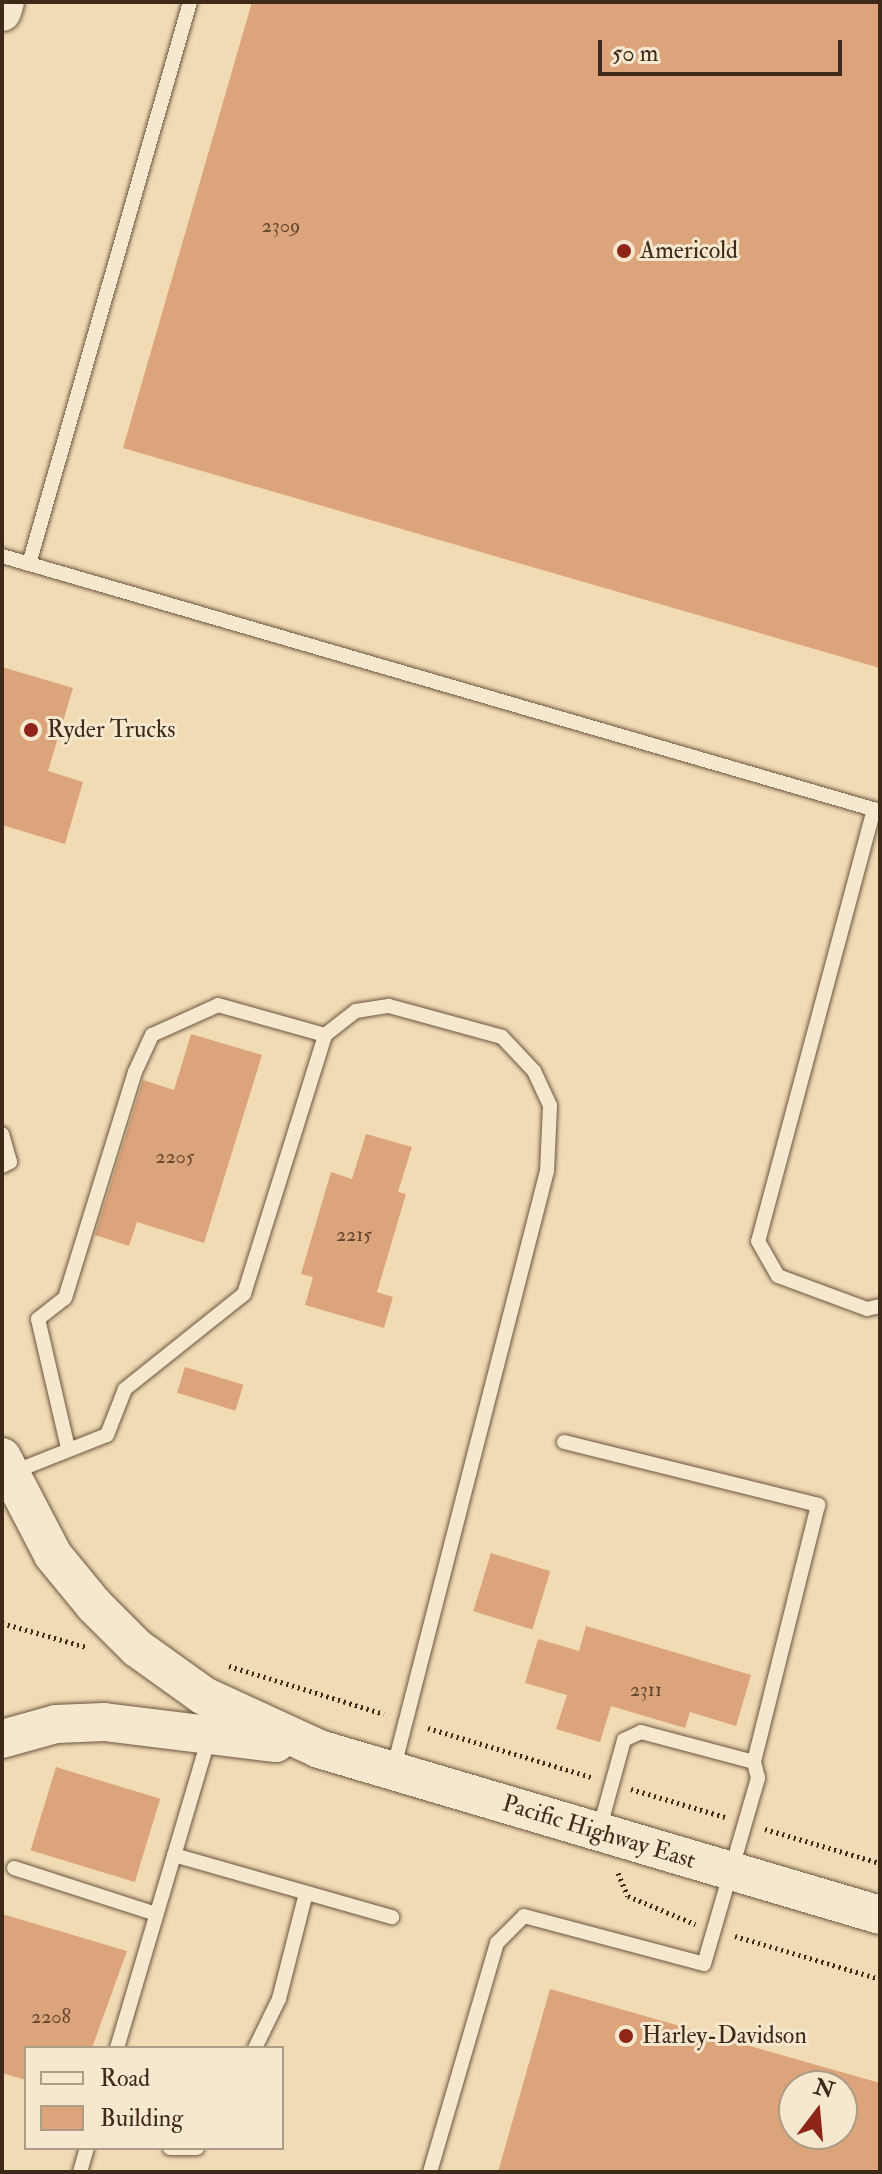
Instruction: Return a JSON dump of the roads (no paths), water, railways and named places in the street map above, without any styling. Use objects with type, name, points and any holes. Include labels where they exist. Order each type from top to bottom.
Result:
[{"type":"street","points":[[2,12],[5,2]]},
{"type":"street","points":[[6,1465],[20,1501],[53,1555],[137,1648],[204,1696],[319,1749]]},
{"type":"street","points":[[2,1739],[56,1724],[104,1722],[319,1749]]},
{"type":"street","name":"Pacific Highway East","points":[[319,1749],[880,1915]]},
{"type":"lane","points":[[29,564],[190,2]]},
{"type":"lane","points":[[2,556],[877,810],[758,1241],[778,1276],[867,1309],[880,1306]]},
{"type":"lane","points":[[68,1448],[38,1319],[65,1298],[135,1072],[152,1035],[218,1005],[325,1035]]},
{"type":"lane","points":[[6,1465],[107,1435],[125,1389],[244,1294],[325,1035],[356,1011],[389,1006],[502,1037],[534,1071],[550,1106],[547,1171],[393,1771]]},
{"type":"lane","points":[[2,1134],[10,1162],[2,1166]]},
{"type":"lane","points":[[430,2172],[497,1943],[524,1916],[704,1964],[758,1778],[754,1762],[818,1505],[564,1442]]},
{"type":"lane","points":[[598,1832],[624,1740],[641,1732],[754,1762]]},
{"type":"lane","points":[[118,2046],[210,1734]]},
{"type":"lane","points":[[174,1855],[392,1917]]},
{"type":"lane","points":[[14,1868],[156,1914]]},
{"type":"lane","points":[[256,2046],[279,1999],[306,1893]]},
{"type":"lane","points":[[80,2172],[86,2150]]},
{"type":"place","name":"Americold","points":[[624,251]]},
{"type":"place","name":"Ryder Trucks","points":[[31,730]]},
{"type":"place","name":"Harley-Davidson","points":[[626,2036]]}]
